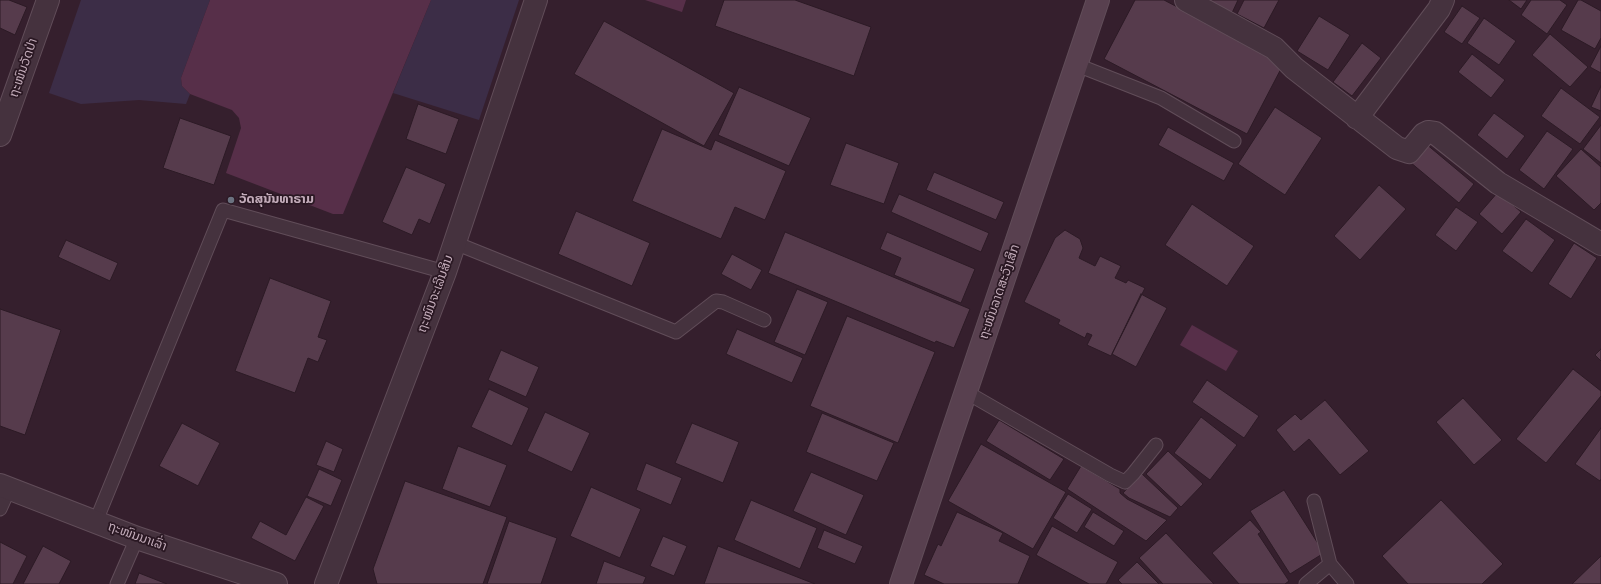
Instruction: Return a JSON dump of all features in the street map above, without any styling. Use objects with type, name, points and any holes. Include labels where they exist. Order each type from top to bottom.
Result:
[{"type":"street","name":"ຖະໜົນຈະເລີນສິນ","points":[[326,584],[445,272],[536,0]]},
{"type":"street","name":"ຖະໜົນລາດສະວົງເສິກ","points":[[901,584],[1098,0]]},
{"type":"street","points":[[1186,0],[1274,48],[1294,68],[1397,148],[1409,152],[1424,134],[1428,132],[1435,133],[1498,183],[1601,244]]},
{"type":"street","points":[[1357,118],[1439,9],[1443,0]]},
{"type":"street","name":"ຖະໜົນວັດປ່າ","points":[[0,135],[5,106],[45,1]]},
{"type":"street","name":"ຖະໜົນນາເລົ່າ","points":[[5,487],[137,538],[276,584]]},
{"type":"lane","points":[[1077,65],[1161,98],[1234,141]]},
{"type":"lane","points":[[96,522],[223,210],[445,272]]},
{"type":"lane","points":[[454,243],[676,332],[716,301],[723,302],[764,320]]},
{"type":"lane","points":[[966,392],[1110,475],[1125,482],[1156,445]]},
{"type":"lane","points":[[0,509],[5,487]]},
{"type":"lane","points":[[1314,501],[1330,564],[1347,584]]},
{"type":"lane","points":[[117,584],[137,538]]},
{"type":"lane","points":[[1306,584],[1330,564]]},
{"type":"shaded area","points":[[81,0],[210,0],[181,78],[182,86],[190,94],[186,104],[139,100],[81,104],[49,93]]},
{"type":"shaded area","points":[[210,0],[431,0],[343,214],[333,214],[226,173],[241,128],[239,118],[232,110],[190,94],[182,86],[181,78]]},
{"type":"shaded area","points":[[431,0],[519,0],[479,120],[393,93]]},
{"type":"shaded area","points":[[645,0],[686,0],[682,12]]},
{"type":"shaded area","points":[[1192,325],[1238,351],[1226,371],[1180,345]]},
{"type":"building","points":[[0,0],[9,0],[27,7],[15,35],[0,28]]},
{"type":"building","points":[[724,0],[795,0],[871,27],[854,76],[715,26]]},
{"type":"building","points":[[1135,0],[1164,0],[1284,63],[1247,134],[1104,59]]},
{"type":"building","points":[[1207,0],[1238,0],[1232,13]]},
{"type":"building","points":[[1244,0],[1279,0],[1264,28],[1237,14]]},
{"type":"building","points":[[1509,0],[1527,0],[1521,9]]},
{"type":"building","points":[[1531,0],[1560,0],[1567,5],[1547,34],[1521,15]]},
{"type":"building","points":[[1578,0],[1581,0],[1601,11],[1601,38],[1595,49],[1561,30]]},
{"type":"building","points":[[1462,6],[1480,18],[1462,44],[1444,32]]},
{"type":"building","points":[[1319,16],[1350,35],[1328,70],[1297,51]]},
{"type":"building","points":[[1484,18],[1516,41],[1499,65],[1467,43]]},
{"type":"building","points":[[604,21],[734,93],[704,146],[574,74]]},
{"type":"building","points":[[1550,34],[1588,67],[1570,87],[1532,55]]},
{"type":"building","points":[[1362,43],[1381,58],[1352,96],[1333,82]]},
{"type":"building","points":[[1601,46],[1601,73],[1590,67]]},
{"type":"building","points":[[1472,54],[1505,80],[1491,98],[1458,72]]},
{"type":"building","points":[[1601,86],[1601,111],[1591,107]]},
{"type":"building","points":[[739,87],[811,118],[789,166],[718,135]]},
{"type":"building","points":[[1561,88],[1600,117],[1580,144],[1541,116]]},
{"type":"building","points":[[418,104],[459,119],[446,154],[406,139]]},
{"type":"building","points":[[1275,107],[1322,138],[1285,195],[1238,164]]},
{"type":"building","points":[[1494,113],[1525,136],[1507,159],[1477,135]]},
{"type":"building","points":[[180,118],[231,136],[214,185],[163,168]]},
{"type":"building","points":[[1601,125],[1601,163],[1583,149]]},
{"type":"building","points":[[1168,127],[1234,163],[1224,181],[1158,145]]},
{"type":"building","points":[[662,129],[711,150],[715,140],[786,171],[765,220],[735,207],[721,239],[632,201]]},
{"type":"building","points":[[1547,131],[1573,149],[1544,189],[1519,170]]},
{"type":"building","points":[[846,143],[899,163],[884,204],[830,185]]},
{"type":"building","points":[[1425,143],[1474,184],[1459,203],[1410,162]]},
{"type":"building","points":[[1581,149],[1601,167],[1601,203],[1594,210],[1556,176]]},
{"type":"building","points":[[406,167],[446,184],[430,224],[419,219],[412,235],[382,222]]},
{"type":"building","points":[[934,172],[1004,202],[996,220],[926,190]]},
{"type":"building","points":[[1379,185],[1406,209],[1360,260],[1334,236]]},
{"type":"building","points":[[1498,192],[1521,212],[1502,234],[1479,214]]},
{"type":"building","points":[[899,194],[989,233],[981,252],[891,212]]},
{"type":"building","points":[[1192,204],[1254,246],[1227,286],[1165,245]]},
{"type":"building","points":[[1456,207],[1478,222],[1456,251],[1435,235]]},
{"type":"building","points":[[576,211],[650,243],[632,286],[558,254]]},
{"type":"building","points":[[1526,219],[1555,240],[1532,273],[1502,251]]},
{"type":"building","points":[[1065,230],[1080,239],[1083,248],[1079,258],[1095,266],[1100,256],[1121,266],[1115,278],[1126,283],[1128,280],[1145,288],[1111,356],[1087,345],[1092,335],[1087,333],[1085,338],[1058,324],[1060,320],[1024,302],[1055,238]]},
{"type":"building","points":[[785,232],[970,309],[954,348],[936,341],[935,343],[768,273]]},
{"type":"building","points":[[887,232],[975,269],[961,303],[894,275],[901,258],[880,249]]},
{"type":"building","points":[[66,240],[118,263],[110,281],[58,257]]},
{"type":"building","points":[[1574,243],[1597,258],[1571,299],[1548,284]]},
{"type":"building","points":[[732,254],[762,270],[751,290],[721,274]]},
{"type":"building","points":[[270,278],[331,301],[318,337],[327,340],[318,362],[308,358],[295,393],[235,371]]},
{"type":"building","points":[[797,289],[828,302],[805,355],[774,342]]},
{"type":"building","points":[[1141,294],[1167,308],[1136,367],[1112,354]]},
{"type":"building","points":[[0,309],[61,330],[25,435],[0,426]]},
{"type":"building","points":[[847,316],[935,352],[898,443],[810,406]]},
{"type":"building","points":[[737,329],[803,358],[792,383],[726,354]]},
{"type":"building","points":[[1601,349],[1601,361],[1595,355]]},
{"type":"building","points":[[501,350],[539,367],[526,397],[488,380]]},
{"type":"building","points":[[1573,369],[1601,391],[1601,396],[1546,463],[1516,439]]},
{"type":"building","points":[[1207,380],[1259,416],[1244,438],[1192,402]]},
{"type":"building","points":[[489,389],[529,408],[512,446],[471,427]]},
{"type":"building","points":[[1463,398],[1502,440],[1474,465],[1436,422]]},
{"type":"building","points":[[1325,400],[1369,451],[1340,475],[1309,439],[1294,452],[1276,430],[1295,414],[1301,420]]},
{"type":"building","points":[[545,412],[590,433],[572,472],[527,451]]},
{"type":"building","points":[[822,413],[894,443],[877,481],[806,452]]},
{"type":"building","points":[[1201,417],[1237,445],[1210,480],[1174,453]]},
{"type":"building","points":[[999,420],[1064,459],[1050,480],[986,441]]},
{"type":"building","points":[[182,423],[220,443],[198,486],[159,466]]},
{"type":"building","points":[[692,423],[739,442],[723,483],[675,463]]},
{"type":"building","points":[[1601,428],[1601,479],[1600,481],[1575,464]]},
{"type":"building","points":[[326,441],[343,449],[334,472],[316,465]]},
{"type":"building","points":[[981,444],[1066,492],[1033,549],[948,501]]},
{"type":"building","points":[[458,446],[507,465],[490,507],[442,489]]},
{"type":"building","points":[[1168,451],[1203,484],[1181,507],[1146,474]]},
{"type":"building","points":[[646,463],[682,478],[671,505],[636,490]]},
{"type":"building","points":[[1081,466],[1120,489],[1120,493],[1127,499],[1167,520],[1146,541],[1067,489]]},
{"type":"building","points":[[319,469],[342,480],[331,506],[307,496]]},
{"type":"building","points":[[811,472],[864,495],[846,535],[793,511]]},
{"type":"building","points":[[1141,473],[1178,508],[1170,517],[1129,498],[1123,493]]},
{"type":"building","points":[[405,481],[507,517],[483,584],[377,584],[373,569]]},
{"type":"building","points":[[591,487],[641,509],[620,558],[570,536]]},
{"type":"building","points":[[1284,490],[1324,553],[1290,574],[1250,511]]},
{"type":"building","points":[[1068,494],[1092,509],[1077,533],[1053,518]]},
{"type":"building","points":[[306,497],[324,506],[295,561],[251,538],[260,521],[286,535]]},
{"type":"building","points":[[751,500],[817,528],[800,569],[734,540]]},
{"type":"building","points":[[1441,500],[1503,564],[1482,584],[1408,584],[1382,556]]},
{"type":"building","points":[[957,512],[1003,533],[999,541],[1030,556],[1018,584],[944,584],[924,575],[938,544],[941,546]]},
{"type":"building","points":[[1093,512],[1124,531],[1114,546],[1084,527]]},
{"type":"building","points":[[1250,520],[1261,532],[1258,534],[1289,581],[1285,584],[1239,584],[1212,553]]},
{"type":"building","points":[[509,521],[557,538],[541,584],[487,584]]},
{"type":"building","points":[[1052,526],[1118,562],[1106,584],[1089,584],[1036,555]]},
{"type":"building","points":[[824,530],[863,546],[855,564],[817,548]]},
{"type":"building","points":[[1166,533],[1214,584],[1163,584],[1139,558]]},
{"type":"building","points":[[663,536],[687,546],[674,576],[650,566]]},
{"type":"building","points":[[0,542],[27,556],[13,584],[0,584]]},
{"type":"building","points":[[43,546],[71,561],[59,584],[23,584]]},
{"type":"building","points":[[718,546],[815,584],[704,584]]},
{"type":"building","points":[[1601,556],[1601,584],[1572,584]]},
{"type":"building","points":[[604,561],[646,577],[643,584],[596,584]]},
{"type":"building","points":[[1137,562],[1159,584],[1122,584],[1118,580]]},
{"type":"building","points":[[139,573],[167,584],[135,584]]},
{"type":"place","name":"ວັດສຸນັນທາຣາມ","points":[[231,200]]}]
